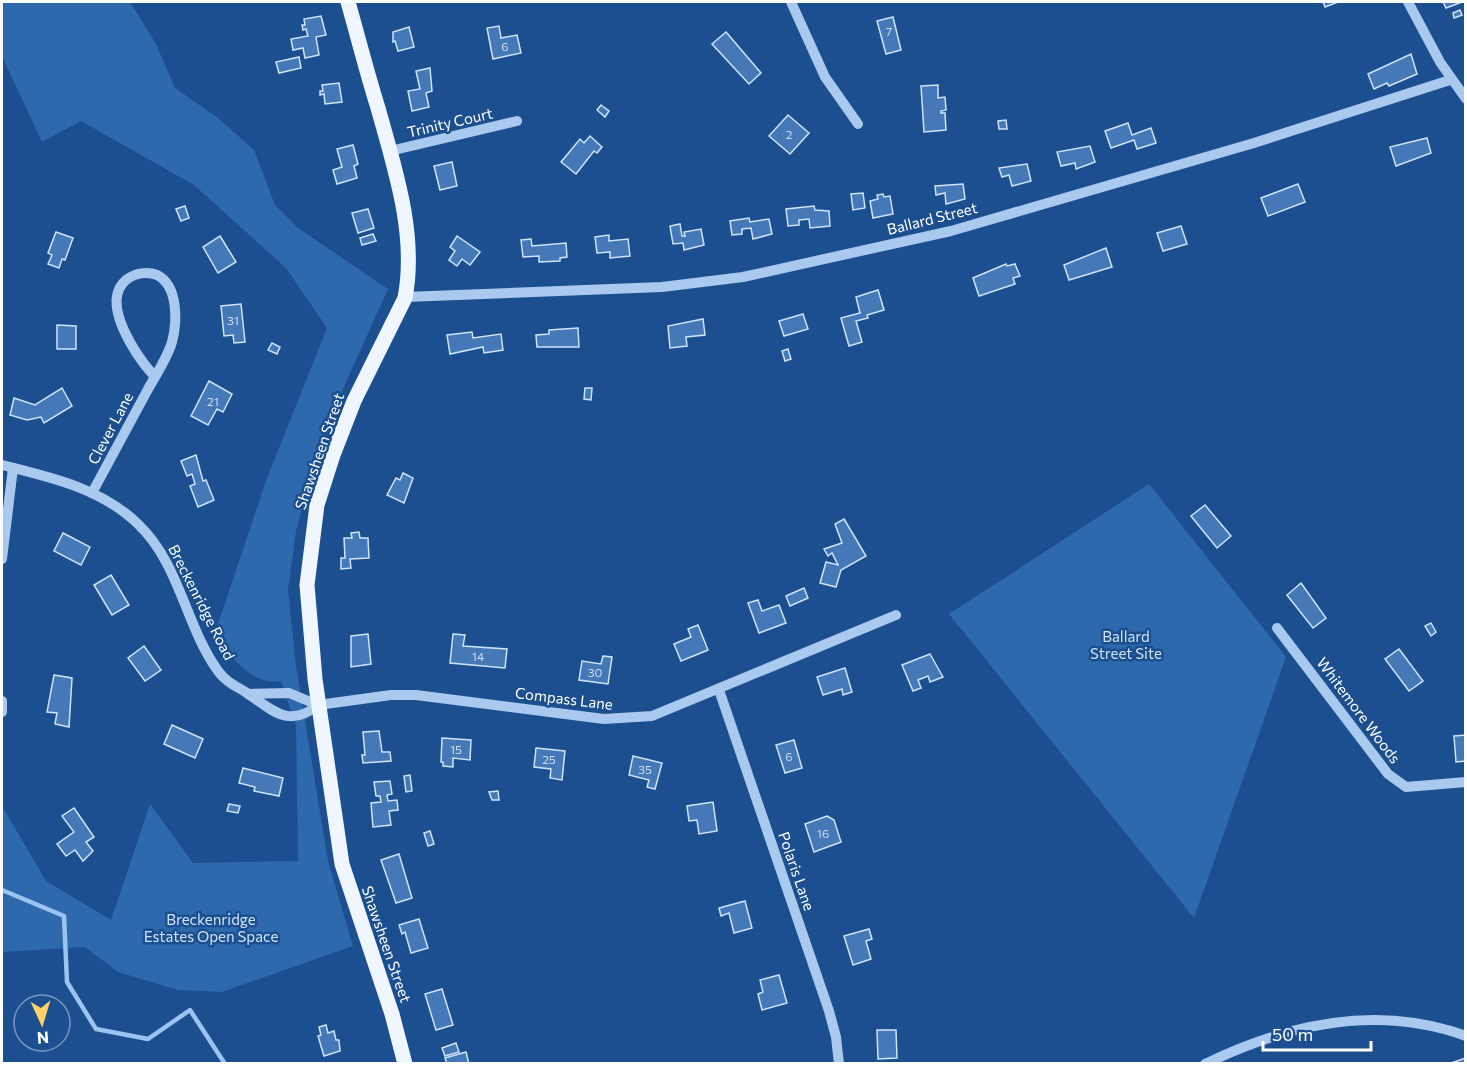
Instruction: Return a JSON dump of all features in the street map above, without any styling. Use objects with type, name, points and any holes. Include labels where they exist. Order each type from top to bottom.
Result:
[{"type":"main road","name":"Shawsheen Street","points":[[348,2],[399,182],[409,254],[405,297],[354,401],[316,505],[308,585],[318,705],[342,864],[392,1014],[405,1064]]},
{"type":"street","points":[[791,2],[825,77],[858,124]]},
{"type":"street","points":[[1408,2],[1450,80],[1466,99]]},
{"type":"street","name":"Ballard Street","points":[[405,297],[662,287],[743,277],[951,231],[1254,143],[1450,80]]},
{"type":"street","name":"Trinity Court","points":[[390,152],[517,121]]},
{"type":"street","name":"Clever Lane","points":[[92,493],[154,377],[174,334],[173,298],[169,287],[162,278],[140,273],[125,281],[118,291],[117,302],[134,352],[154,377]]},
{"type":"street","name":"Breckenridge Road","points":[[2,465],[64,482],[92,493],[128,515],[156,545],[218,670],[235,687],[265,708],[290,716],[303,715],[318,705]]},
{"type":"street","points":[[2,560],[13,468]]},
{"type":"street","name":"Compass Lane","points":[[318,705],[391,695],[423,695],[582,717],[628,720],[652,716],[719,690],[896,615]]},
{"type":"street","name":"Whitemore Woods","points":[[1278,628],[1388,774],[1398,784],[1406,787],[1466,782]]},
{"type":"street","name":"Polaris Lane","points":[[719,690],[829,1011],[836,1037],[839,1064]]},
{"type":"street","points":[[248,694],[289,693],[318,705]]},
{"type":"street","points":[[2,701],[2,712]]},
{"type":"street","points":[[1205,1064],[1230,1051],[1288,1032],[1337,1021],[1377,1018],[1418,1022],[1466,1036]]},
{"type":"green space","name":"Breckenridge Estates Open Space","points":[[2,2],[130,2],[156,44],[175,88],[218,118],[254,150],[275,205],[298,228],[388,289],[323,433],[296,531],[288,590],[296,666],[328,861],[353,946],[222,992],[178,990],[118,972],[85,947],[2,952],[2,806],[46,881],[111,920],[150,804],[193,863],[298,861],[296,726],[281,681],[260,679],[250,674],[226,649],[216,630],[267,478],[327,328],[286,268],[194,185],[81,121],[42,142],[2,56]]},
{"type":"green space","name":"Ballard Street Site","points":[[1149,484],[1286,657],[1194,918],[949,614]]},
{"type":"building","points":[[1323,2],[1338,2],[1325,7]]},
{"type":"building","points":[[1443,2],[1462,2],[1446,8]]},
{"type":"building","points":[[1460,10],[1462,15],[1454,18],[1453,13]]},
{"type":"building","points":[[321,16],[326,35],[316,37],[319,55],[305,58],[303,48],[293,50],[291,39],[308,36],[306,29],[303,30],[304,19]]},
{"type":"building","points":[[893,17],[901,50],[886,54],[877,21]]},
{"type":"building","points":[[499,26],[501,38],[517,35],[521,53],[493,59],[487,28]]},
{"type":"building","points":[[409,27],[414,47],[398,51],[395,41],[393,42],[393,32]]},
{"type":"building","points":[[726,32],[761,73],[749,84],[712,44]]},
{"type":"building","points":[[1411,54],[1417,74],[1389,86],[1387,83],[1374,89],[1368,74]]},
{"type":"building","points":[[299,57],[301,68],[279,73],[276,62]]},
{"type":"building","points":[[430,68],[432,91],[426,93],[429,107],[412,111],[408,91],[420,89],[416,71]]},
{"type":"building","points":[[339,83],[342,102],[325,104],[324,94],[320,95],[320,91],[323,91],[322,85]]},
{"type":"building","points":[[938,85],[938,98],[945,97],[946,110],[941,113],[945,113],[946,130],[924,132],[921,86]]},
{"type":"building","points":[[601,105],[609,111],[605,117],[597,110]]},
{"type":"building","points":[[788,115],[809,133],[790,154],[769,136]]},
{"type":"building","points":[[1006,120],[1007,129],[999,129],[998,121]]},
{"type":"building","points":[[1128,123],[1132,135],[1151,128],[1156,143],[1137,149],[1134,140],[1111,148],[1105,131]]},
{"type":"building","points":[[590,136],[602,147],[597,153],[594,151],[576,174],[561,162],[580,139],[584,143]]},
{"type":"building","points":[[1427,138],[1431,153],[1396,166],[1390,147]]},
{"type":"building","points":[[353,145],[358,164],[354,166],[357,178],[337,184],[333,170],[342,167],[337,149]]},
{"type":"building","points":[[1090,146],[1095,162],[1076,169],[1075,163],[1061,166],[1057,152]]},
{"type":"building","points":[[452,162],[457,186],[440,190],[434,166]]},
{"type":"building","points":[[1027,164],[1031,181],[1012,186],[1009,175],[1002,177],[999,168]]},
{"type":"building","points":[[963,184],[965,199],[946,204],[945,193],[936,195],[935,186]]},
{"type":"building","points":[[1298,184],[1305,202],[1268,216],[1261,198]]},
{"type":"building","points":[[863,193],[865,208],[853,210],[851,194]]},
{"type":"building","points":[[883,194],[884,197],[890,196],[893,214],[873,218],[870,201],[878,199],[877,195]]},
{"type":"building","points":[[185,206],[189,218],[181,221],[176,209]]},
{"type":"building","points":[[814,206],[815,210],[829,211],[830,226],[810,228],[809,219],[799,220],[799,225],[788,226],[786,209]]},
{"type":"building","points":[[368,209],[374,228],[358,233],[352,213]]},
{"type":"building","points":[[749,218],[750,222],[769,219],[772,234],[753,239],[751,228],[742,229],[742,234],[732,235],[730,221]]},
{"type":"building","points":[[680,224],[682,236],[685,236],[684,232],[701,229],[704,245],[684,250],[683,243],[673,244],[670,226]]},
{"type":"building","points":[[1181,226],[1187,244],[1163,251],[1157,233]]},
{"type":"building","points":[[56,232],[73,238],[65,260],[62,259],[59,268],[48,264],[52,255],[48,253]]},
{"type":"building","points":[[373,234],[376,241],[362,245],[360,238]]},
{"type":"building","points":[[609,235],[609,241],[628,239],[630,256],[610,258],[610,252],[597,253],[595,237]]},
{"type":"building","points":[[220,236],[236,262],[218,273],[203,247]]},
{"type":"building","points":[[457,236],[480,252],[470,265],[462,259],[457,266],[449,260],[455,251],[450,247]]},
{"type":"building","points":[[531,239],[532,246],[566,243],[567,257],[560,258],[560,261],[539,262],[539,256],[523,257],[521,240]]},
{"type":"building","points":[[1106,248],[1112,267],[1069,280],[1064,265]]},
{"type":"building","points":[[1006,264],[1007,266],[1015,264],[1020,276],[1013,278],[1015,284],[979,296],[973,278]]},
{"type":"building","points":[[878,290],[884,310],[856,321],[862,342],[849,346],[841,318],[860,313],[856,297]]},
{"type":"building","points":[[241,304],[245,342],[234,343],[233,335],[224,336],[221,306]]},
{"type":"building","points":[[803,314],[808,329],[784,336],[779,321]]},
{"type":"building","points":[[703,319],[705,335],[686,337],[687,346],[670,348],[668,326]]},
{"type":"building","points":[[57,325],[76,326],[76,349],[57,349]]},
{"type":"building","points":[[578,328],[579,347],[537,347],[536,335],[549,334],[549,330]]},
{"type":"building","points":[[472,332],[473,338],[501,334],[503,350],[484,353],[483,347],[450,354],[447,335]]},
{"type":"building","points":[[272,343],[280,347],[277,354],[268,350]]},
{"type":"building","points":[[788,349],[791,359],[785,361],[782,351]]},
{"type":"building","points":[[209,381],[232,394],[223,412],[217,409],[208,425],[191,416]]},
{"type":"building","points":[[62,388],[72,406],[44,423],[41,417],[27,420],[10,415],[14,398],[35,405]]},
{"type":"building","points":[[585,388],[592,388],[591,400],[584,399]]},
{"type":"building","points":[[196,455],[203,481],[206,480],[214,500],[198,507],[190,486],[195,484],[192,474],[187,476],[181,461]]},
{"type":"building","points":[[403,473],[413,478],[404,503],[387,495],[396,478],[400,480]]},
{"type":"building","points":[[1205,505],[1231,536],[1217,548],[1191,516]]},
{"type":"building","points":[[844,519],[866,556],[841,570],[836,587],[820,583],[826,562],[838,565],[832,553],[828,556],[824,549],[842,543],[835,524]]},
{"type":"building","points":[[359,532],[360,538],[368,538],[369,558],[350,559],[351,568],[341,569],[341,558],[345,558],[344,538],[352,538],[351,533]]},
{"type":"building","points":[[63,533],[90,547],[81,565],[54,551]]},
{"type":"building","points":[[111,575],[129,605],[112,615],[94,585]]},
{"type":"building","points":[[1301,583],[1326,618],[1313,628],[1287,595]]},
{"type":"building","points":[[804,588],[808,598],[790,606],[786,596]]},
{"type":"building","points":[[758,600],[762,611],[779,605],[786,623],[759,633],[748,603]]},
{"type":"building","points":[[1431,623],[1436,632],[1431,636],[1425,626]]},
{"type":"building","points":[[698,625],[708,650],[681,661],[674,644],[691,637],[688,629]]},
{"type":"building","points":[[368,634],[371,664],[351,667],[351,636]]},
{"type":"building","points":[[453,634],[465,635],[463,646],[507,649],[505,668],[450,663]]},
{"type":"building","points":[[144,646],[161,670],[145,681],[128,658]]},
{"type":"building","points":[[1399,649],[1423,681],[1409,691],[1385,659]]},
{"type":"building","points":[[930,654],[943,677],[930,682],[928,676],[918,680],[921,688],[913,691],[902,665]]},
{"type":"building","points":[[603,656],[612,657],[608,684],[579,680],[582,661],[601,664]]},
{"type":"building","points":[[845,668],[852,692],[843,695],[842,689],[823,695],[817,677]]},
{"type":"building","points":[[54,675],[72,678],[69,727],[55,724],[57,713],[47,712]]},
{"type":"building","points":[[172,725],[203,739],[195,758],[164,744]]},
{"type":"building","points":[[379,731],[382,752],[390,752],[391,761],[363,763],[362,755],[365,755],[363,732]]},
{"type":"building","points":[[1466,735],[1466,761],[1456,762],[1454,736]]},
{"type":"building","points":[[442,738],[471,740],[470,760],[453,758],[453,767],[443,766],[441,762]]},
{"type":"building","points":[[794,740],[802,768],[785,773],[776,745]]},
{"type":"building","points":[[536,748],[565,751],[562,780],[550,778],[551,769],[534,767]]},
{"type":"building","points":[[633,756],[662,763],[655,789],[647,787],[649,780],[629,775]]},
{"type":"building","points":[[243,768],[283,778],[279,796],[254,791],[255,787],[239,783]]},
{"type":"building","points":[[410,775],[412,791],[406,792],[404,776]]},
{"type":"building","points":[[390,781],[392,794],[387,795],[388,801],[397,800],[398,810],[389,811],[391,825],[373,827],[371,803],[381,802],[380,796],[376,796],[374,782]]},
{"type":"building","points":[[498,791],[499,800],[492,800],[489,792]]},
{"type":"building","points":[[713,802],[717,831],[699,834],[697,820],[689,821],[687,806]]},
{"type":"building","points":[[229,804],[240,806],[238,813],[227,811]]},
{"type":"building","points":[[74,808],[94,837],[86,842],[93,851],[83,861],[75,850],[66,856],[57,844],[74,832],[62,816]]},
{"type":"building","points":[[827,816],[834,820],[841,842],[814,852],[805,824]]},
{"type":"building","points":[[430,831],[434,844],[428,846],[424,833]]},
{"type":"building","points":[[399,854],[412,898],[396,903],[381,860]]},
{"type":"building","points":[[745,901],[752,928],[734,933],[729,913],[721,916],[719,908]]},
{"type":"building","points":[[419,919],[428,948],[411,953],[405,932],[402,934],[399,925]]},
{"type":"building","points":[[869,929],[872,939],[866,941],[871,959],[853,965],[844,936]]},
{"type":"building","points":[[779,975],[787,1003],[762,1010],[758,994],[763,992],[760,980]]},
{"type":"building","points":[[442,989],[453,1025],[436,1030],[425,994]]},
{"type":"building","points":[[326,1025],[328,1033],[334,1031],[336,1040],[339,1040],[340,1051],[324,1056],[318,1036],[321,1035],[319,1027]]},
{"type":"building","points":[[877,1030],[896,1030],[897,1058],[878,1059]]},
{"type":"building","points":[[456,1043],[459,1052],[445,1056],[442,1048]]},
{"type":"building","points":[[466,1052],[469,1064],[447,1064],[445,1058]]},
{"type":"building","points":[[1466,1058],[1466,1064],[1448,1064]]},
{"type":"waterway","points":[[2,890],[64,916],[67,982],[96,1029],[148,1039],[190,1010],[225,1064]]}]
